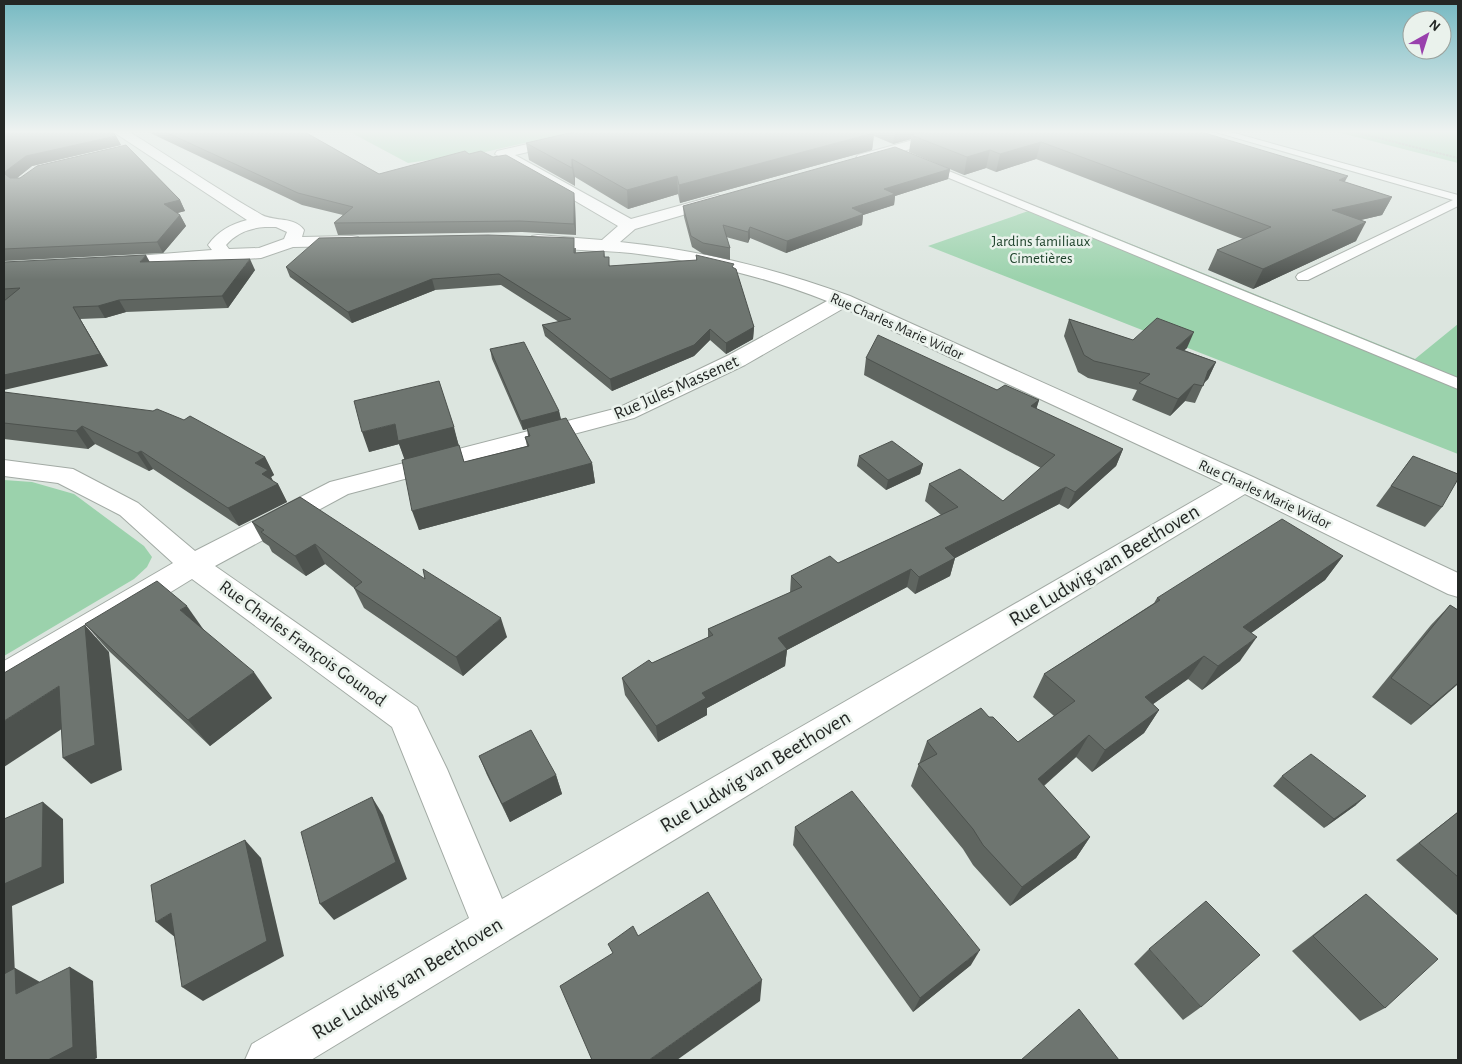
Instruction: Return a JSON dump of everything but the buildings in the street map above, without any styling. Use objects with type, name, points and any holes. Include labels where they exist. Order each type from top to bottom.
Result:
[{"type":"street","points":[[197,181],[262,222]]},
{"type":"street","points":[[550,181],[629,225]]},
{"type":"street","points":[[607,244],[629,225],[728,197]]},
{"type":"street","points":[[224,254],[217,245],[228,233],[244,226],[262,222],[279,222],[290,225],[296,230],[291,242]]},
{"type":"street","name":"Rue Charles Marie Widor","points":[[522,239],[607,244],[675,255],[785,279],[843,300],[1244,484],[1458,586]]},
{"type":"street","points":[[90,264],[261,253],[291,242],[368,241]]},
{"type":"street","name":"Rue Jules Massenet","points":[[4,677],[193,565],[339,488],[626,414],[737,360],[843,300]]},
{"type":"street","name":"Rue Charles François Gounod","points":[[4,468],[64,475],[128,509],[193,565],[405,716],[493,926]]},
{"type":"street","name":"Rue Ludwig van Beethoven","points":[[268,1060],[1244,484]]},
{"type":"lane","points":[[965,181],[1458,384]]},
{"type":"lane","points":[[1396,181],[1458,198]]},
{"type":"lane","points":[[1303,277],[1458,202]]},
{"type":"green space","name":"Jardins familiaux Cimetières","points":[[1040,207],[1415,359],[1458,324],[1458,454],[928,246]]},
{"type":"green space","points":[[4,480],[32,482],[74,494],[144,546],[152,557],[147,567],[134,579],[4,656]]}]
